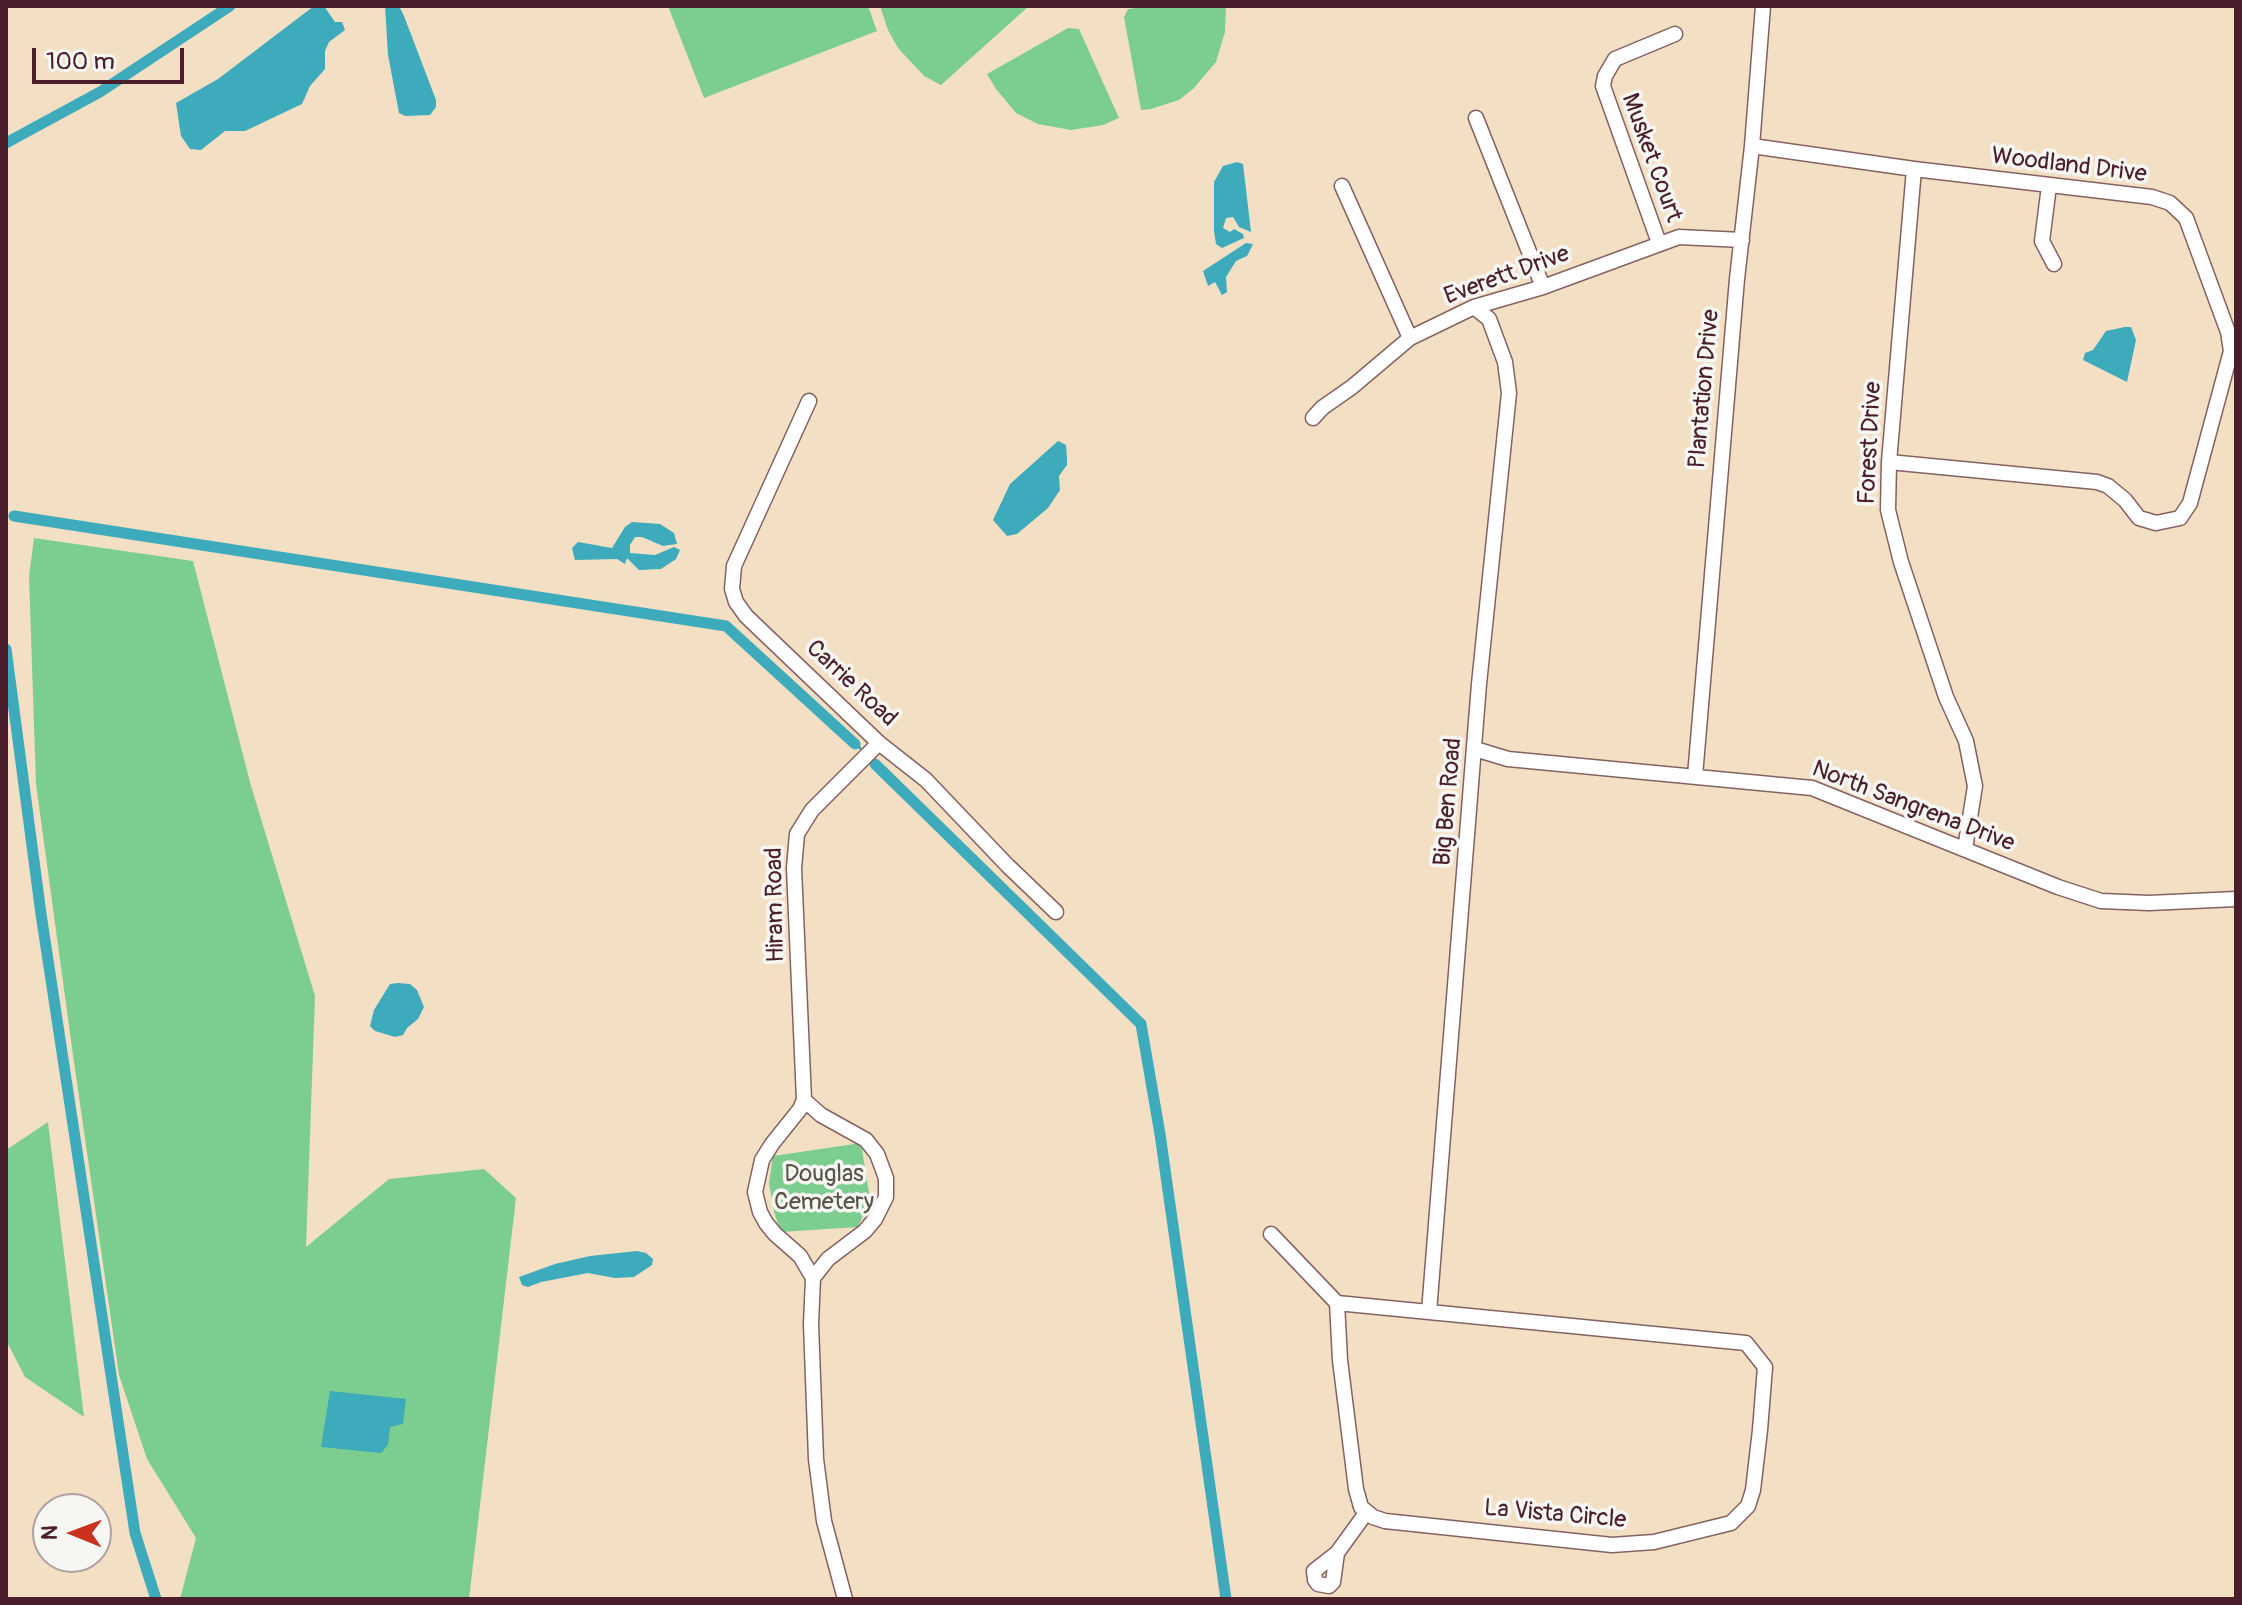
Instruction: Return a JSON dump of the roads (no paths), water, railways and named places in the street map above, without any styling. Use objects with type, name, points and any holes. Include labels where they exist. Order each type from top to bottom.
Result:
[{"type":"street","name":"Plantation Drive","points":[[1695,776],[1763,6]]},
{"type":"street","name":"Musket Court","points":[[1659,243],[1603,86],[1615,59],[1675,34]]},
{"type":"street","points":[[1476,118],[1543,287]]},
{"type":"street","name":"Woodland Drive","points":[[1752,146],[2152,197],[2170,203],[2186,218],[2228,332],[2231,351],[2190,503],[2180,518],[2156,523],[2139,518],[2116,493],[2097,482],[1889,462]]},
{"type":"street","name":"Forest Drive","points":[[1914,169],[1889,462],[1888,510],[1894,541],[1946,697],[1966,741],[1975,786],[1965,849]]},
{"type":"street","points":[[1342,186],[1410,338]]},
{"type":"street","points":[[2049,186],[2042,241],[2054,264]]},
{"type":"street","name":"Everett Drive","points":[[1313,418],[1410,338],[1474,307],[1543,287],[1679,237],[1742,240]]},
{"type":"street","name":"Big Ben Road","points":[[1429,1312],[1479,684],[1509,393],[1505,362],[1489,319],[1474,307]]},
{"type":"street","name":"Carrie Road","points":[[809,401],[734,566],[732,589],[736,602],[746,616],[879,743],[926,780],[1056,912]]},
{"type":"street","name":"Hiram Road","points":[[804,1100],[794,868],[797,834],[820,800],[879,743]]},
{"type":"street","name":"North Sangrena Drive","points":[[1475,749],[1508,759],[1812,788],[2058,887],[2101,901],[2149,903],[2236,899]]},
{"type":"street","points":[[813,1278],[828,1259],[865,1231],[875,1219],[886,1197],[886,1178],[877,1154],[866,1140],[821,1115],[804,1100],[762,1160],[755,1192],[766,1223],[800,1256],[813,1278],[811,1324],[816,1459],[824,1521],[845,1599]]},
{"type":"street","points":[[1271,1234],[1337,1303],[1340,1360],[1357,1498],[1366,1513],[1337,1553]]},
{"type":"street","name":"La Vista Circle","points":[[1337,1303],[1746,1343],[1765,1367],[1753,1490],[1748,1506],[1731,1523],[1654,1542],[1612,1545],[1385,1521],[1366,1513]]},
{"type":"water","points":[[314,6],[324,6],[335,22],[342,22],[345,30],[329,42],[325,51],[325,69],[310,86],[302,104],[245,131],[225,131],[201,150],[190,149],[181,136],[176,103],[218,79]]},
{"type":"water","points":[[385,6],[399,6],[404,16],[436,100],[436,107],[430,115],[405,116],[399,113],[388,55]]},
{"type":"water","points":[[1237,162],[1243,164],[1251,232],[1239,227],[1233,217],[1226,218],[1223,228],[1230,232],[1234,229],[1244,238],[1222,248],[1216,244],[1214,231],[1214,182],[1223,166]]},
{"type":"water","points":[[1246,243],[1253,244],[1247,256],[1236,261],[1226,277],[1227,292],[1222,295],[1215,282],[1208,286],[1203,271]]},
{"type":"water","points":[[2131,327],[2136,340],[2127,382],[2083,360],[2085,353],[2093,350],[2106,331]]},
{"type":"water","points":[[1058,441],[1066,445],[1067,458],[1067,465],[1059,476],[1060,490],[1048,508],[1017,534],[1007,536],[993,520],[1010,484]]},
{"type":"water","points":[[632,522],[660,524],[674,533],[677,544],[663,546],[635,537],[630,553],[655,555],[674,547],[680,550],[676,559],[661,569],[639,570],[627,558],[625,564],[617,559],[575,560],[572,548],[578,542],[612,548],[625,527]]},
{"type":"water","points":[[390,984],[410,984],[417,990],[424,1007],[403,1035],[395,1037],[375,1031],[370,1026],[374,1010]]},
{"type":"water","points":[[637,1251],[653,1259],[652,1265],[634,1277],[615,1278],[588,1273],[528,1287],[522,1285],[519,1277],[590,1256]]},
{"type":"water","points":[[330,1391],[406,1399],[403,1424],[390,1427],[388,1445],[381,1453],[321,1447]]},
{"type":"waterway","points":[[6,143],[100,92],[230,6]]},
{"type":"waterway","points":[[14,516],[726,626],[855,744]]},
{"type":"waterway","points":[[6,649],[41,914],[135,1533],[156,1599]]},
{"type":"waterway","points":[[855,744],[860,748]]},
{"type":"waterway","points":[[875,764],[1141,1024],[1160,1134],[1226,1599]]},
{"type":"park label","name":"Douglas Cemetery","points":[[824,1189]]}]
